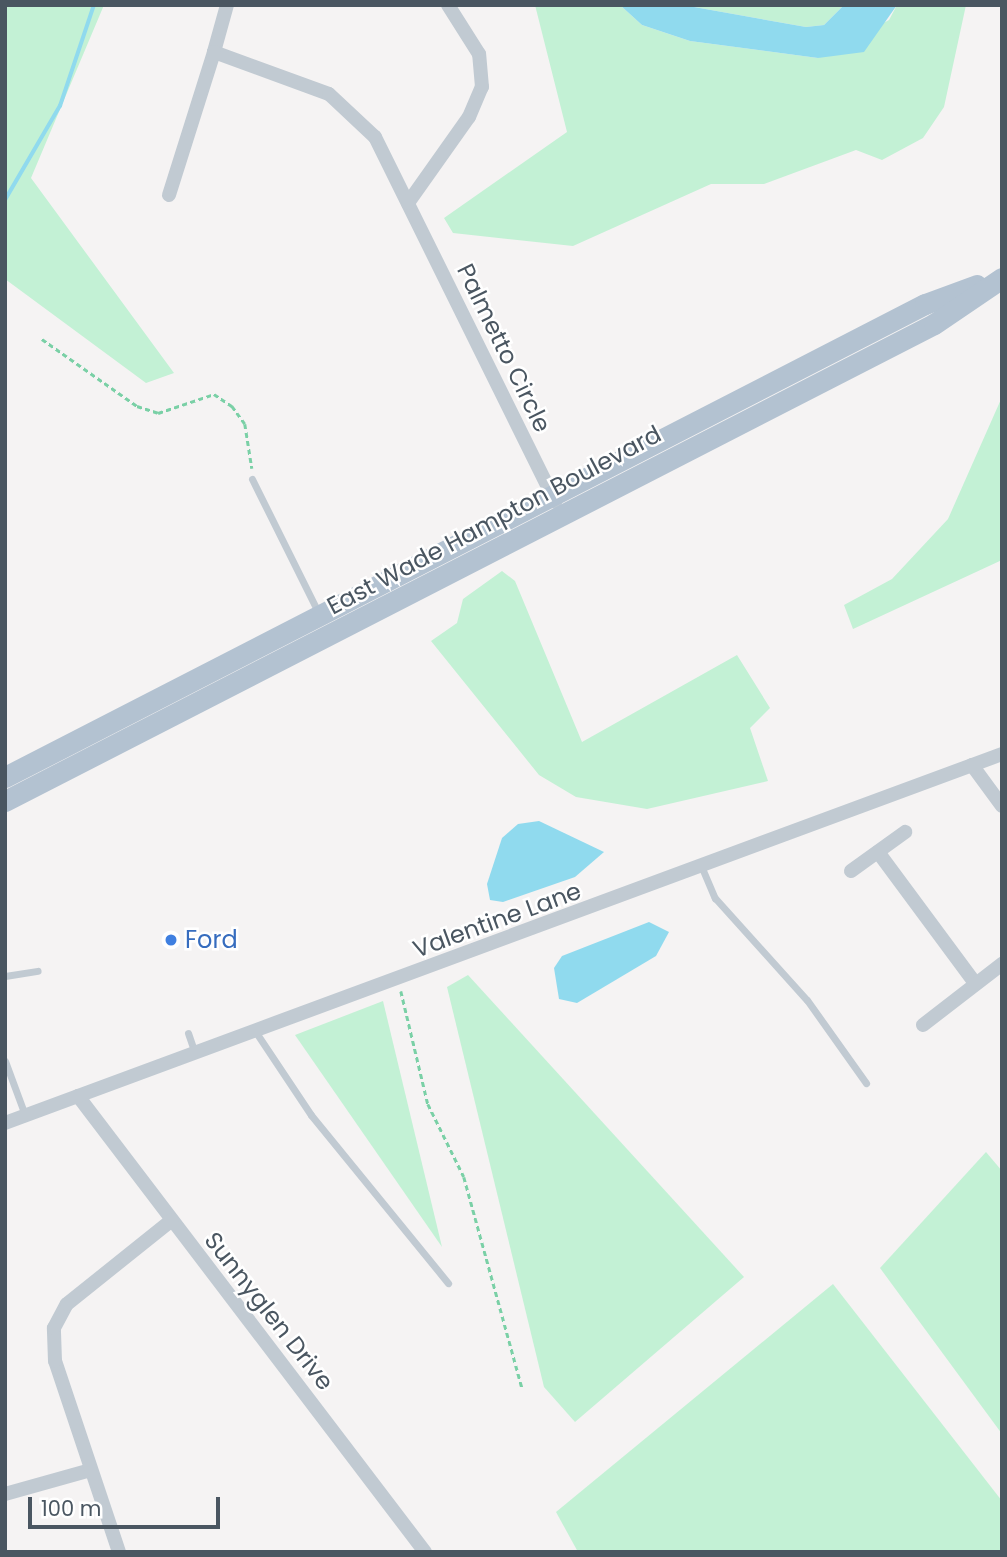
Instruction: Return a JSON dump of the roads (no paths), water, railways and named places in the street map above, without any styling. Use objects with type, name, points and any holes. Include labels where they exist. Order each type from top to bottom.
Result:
[{"type":"main road","name":"East Wade Hampton Boulevard","points":[[697,432],[845,369],[934,324],[1002,277]]},
{"type":"main road","name":"East Wade Hampton Boulevard","points":[[5,801],[556,504],[697,432],[836,350],[1002,277]]},
{"type":"main road","points":[[836,350],[845,369]]},
{"type":"main road","name":"East Wade Hampton Boulevard","points":[[5,777],[320,616],[556,504]]},
{"type":"street","points":[[169,195],[227,5]]},
{"type":"street","points":[[408,204],[469,117],[482,87],[479,54],[448,5]]},
{"type":"street","name":"Palmetto Circle","points":[[214,52],[347,106],[375,137],[556,504]]},
{"type":"street","name":"Valentine Lane","points":[[5,1123],[398,981],[1002,754]]},
{"type":"street","points":[[972,765],[1002,806]]},
{"type":"street","points":[[851,871],[905,832]]},
{"type":"street","points":[[878,852],[975,983]]},
{"type":"street","points":[[923,1025],[1002,964]]},
{"type":"street","name":"Sunnyglen Drive","points":[[78,1096],[425,1552]]},
{"type":"street","points":[[119,1552],[55,1361],[54,1328],[67,1304],[172,1220]]},
{"type":"street","points":[[5,1494],[91,1471]]},
{"type":"lane","points":[[252,479],[320,616]]},
{"type":"lane","points":[[702,868],[715,898],[807,1000],[866,1083]]},
{"type":"lane","points":[[5,976],[38,971]]},
{"type":"lane","points":[[255,1031],[311,1115],[448,1283]]},
{"type":"lane","points":[[188,1033],[195,1053]]},
{"type":"lane","points":[[5,1061],[26,1115]]},
{"type":"water","points":[[620,5],[683,5],[806,27],[824,25],[844,5],[897,5],[864,52],[818,58],[690,41],[642,25]]},
{"type":"water","points":[[539,821],[604,852],[575,877],[503,902],[490,900],[487,884],[502,838],[518,824]]},
{"type":"water","points":[[649,922],[669,932],[656,956],[577,1003],[559,999],[554,968],[562,956]]},
{"type":"waterway","points":[[5,200],[60,106],[94,5]]},
{"type":"place","name":"Ford","points":[[171,940]]}]
